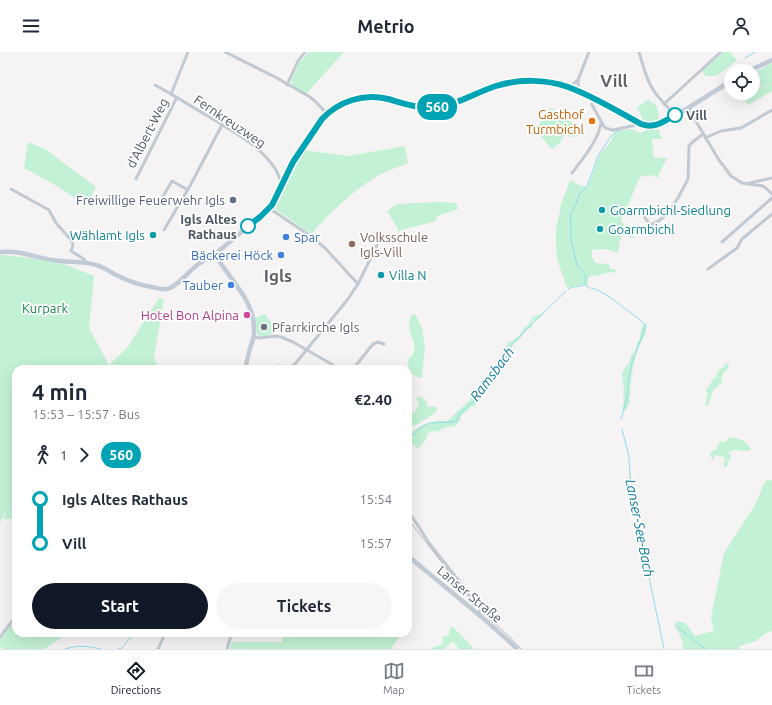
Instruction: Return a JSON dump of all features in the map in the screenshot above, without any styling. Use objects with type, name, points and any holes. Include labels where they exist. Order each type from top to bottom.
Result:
[{"type":"main road","points":[[760,66],[772,60]]},
{"type":"main road","points":[[0,252],[10,251],[52,260],[85,262],[103,267],[113,274],[129,281],[164,289],[170,288],[197,265],[215,254],[269,208],[276,197],[289,169],[316,127],[327,114],[343,103],[356,98],[382,98],[412,106],[428,108],[448,105],[490,88],[510,82],[546,82],[567,86],[641,124],[650,126],[655,125],[688,108],[724,85]]},
{"type":"main road","points":[[215,254],[246,298],[253,316],[254,337],[246,365]]},
{"type":"main road","name":"Lanser Straße","points":[[412,559],[478,614],[516,649]]},
{"type":"street","points":[[171,94],[188,52]]},
{"type":"street","points":[[225,52],[287,84],[316,102],[327,114]]},
{"type":"street","points":[[287,84],[298,61],[305,52]]},
{"type":"street","points":[[580,92],[578,80],[588,52]]},
{"type":"street","points":[[639,52],[648,82],[653,91],[675,115]]},
{"type":"street","points":[[664,104],[721,52]]},
{"type":"street","points":[[567,86],[578,80]]},
{"type":"street","name":"Fernkreuzweg","points":[[155,85],[177,97],[254,146],[275,169],[282,185]]},
{"type":"street","name":"d'Albert-Weg","points":[[136,179],[177,97]]},
{"type":"street","points":[[592,98],[592,105],[604,128],[613,130],[641,124]]},
{"type":"street","points":[[688,108],[729,174],[738,182],[763,186],[772,194]]},
{"type":"street","points":[[641,209],[648,223],[654,224],[664,217],[676,202],[687,182],[689,146],[691,143],[704,136],[721,131],[741,128],[772,110]]},
{"type":"street","points":[[572,173],[587,153],[597,136],[600,128],[600,120]]},
{"type":"street","points":[[164,230],[188,190],[222,125]]},
{"type":"street","points":[[746,184],[772,178]]},
{"type":"street","points":[[158,205],[172,181],[188,190]]},
{"type":"street","points":[[12,189],[49,210],[56,223],[72,241],[73,245],[71,251],[84,259],[85,262]]},
{"type":"street","points":[[722,242],[772,198]]},
{"type":"street","points":[[269,208],[312,237],[325,248],[358,284]]},
{"type":"street","points":[[708,269],[737,248],[742,239],[772,214]]},
{"type":"street","points":[[294,365],[348,299],[358,284],[377,245]]},
{"type":"street","points":[[254,337],[260,338],[277,336],[293,342],[333,365]]},
{"type":"street","points":[[356,365],[373,344],[378,342],[384,344]]},
{"type":"street","points":[[412,516],[429,543],[481,609],[478,614]]},
{"type":"street","points":[[0,638],[12,622]]},
{"type":"street","points":[[158,649],[163,637]]},
{"type":"street","points":[[228,649],[231,637]]},
{"type":"green space","points":[[309,52],[344,52],[305,95],[293,87],[291,82],[299,63]]},
{"type":"green space","points":[[724,52],[730,52],[737,60],[732,64],[724,64],[724,70],[716,76],[706,76],[702,71]]},
{"type":"green space","points":[[772,63],[772,83],[760,87],[760,69]]},
{"type":"green space","points":[[772,83],[772,91],[760,98],[760,88]]},
{"type":"green space","points":[[649,99],[651,103],[655,103],[658,111],[659,115],[656,123],[643,122],[637,108]]},
{"type":"green space","points":[[745,100],[757,100],[748,105]]},
{"type":"green space","points":[[551,108],[582,130],[577,137],[568,136],[566,133],[560,140],[562,141],[553,149],[539,134],[528,128],[530,124],[538,126]]},
{"type":"green space","points":[[646,128],[658,128],[662,139],[652,139],[654,158],[667,158],[657,178],[652,175],[640,177],[621,221],[635,239],[622,233],[618,253],[605,249],[592,250],[592,257],[595,263],[609,264],[610,269],[615,269],[616,271],[614,273],[610,272],[595,276],[592,275],[588,278],[588,286],[584,284],[567,288],[557,259],[556,230],[561,205],[570,180],[589,188],[587,186],[598,158],[608,146],[616,131],[632,129],[639,133],[644,132]]},
{"type":"green space","points":[[28,142],[45,149],[96,187],[87,206],[55,185],[24,168]]},
{"type":"green space","points":[[405,146],[408,163],[382,173],[360,187],[334,210],[311,234],[274,208],[292,170],[304,150],[347,156]]},
{"type":"green space","points":[[440,202],[456,203],[458,209],[437,216],[436,221],[397,232],[398,229],[387,211],[397,204]]},
{"type":"green space","name":"Kurpark","points":[[0,255],[31,258],[66,265],[94,276],[89,328],[109,365],[12,365],[12,519],[4,519],[6,510],[0,523]]},
{"type":"green space","name":"Kurpark","points":[[159,298],[164,300],[154,357],[157,365],[109,365],[128,347]]},
{"type":"green space","points":[[543,313],[538,319],[533,321],[531,328],[524,331],[520,339],[513,343],[504,362],[504,367],[498,371],[496,376],[485,387],[476,405],[472,406],[461,416],[460,421],[455,426],[444,428],[439,431],[429,432],[419,448],[412,444],[412,432],[423,425],[440,420],[446,422],[470,400],[472,394],[493,372],[508,343],[519,336],[533,317]]},
{"type":"green space","points":[[265,314],[273,326],[273,334],[259,337],[257,334],[255,318]]},
{"type":"green space","points":[[415,314],[422,328],[425,348],[422,377],[419,378],[412,374],[412,365],[408,365],[408,360],[415,347],[409,326],[411,316]]},
{"type":"green space","points":[[646,323],[647,325],[644,337],[637,349],[633,367],[630,388],[631,392],[629,398],[630,402],[625,411],[622,410],[624,388],[622,373],[628,365],[632,353],[634,353],[639,341],[642,326]]},
{"type":"green space","points":[[726,363],[729,365],[728,369],[724,371],[721,379],[722,384],[714,390],[708,406],[705,405],[708,386],[716,377],[719,371],[718,369],[723,368]]},
{"type":"green space","points":[[419,396],[426,400],[428,407],[434,406],[437,408],[436,412],[418,424],[412,426],[412,413],[415,412],[419,405],[416,398]]},
{"type":"green space","points":[[728,438],[741,440],[751,449],[749,451],[733,450],[731,452],[727,452],[731,455],[730,460],[727,460],[728,464],[725,468],[723,463],[725,457],[715,455],[715,458],[712,460],[710,452],[716,450],[720,441],[725,442]]},
{"type":"green space","points":[[772,480],[772,631],[766,633],[756,641],[739,646],[739,649],[683,649],[682,639],[674,624],[677,621],[685,623],[695,636],[713,631],[716,640],[711,618],[724,553],[755,505],[765,481]]},
{"type":"green space","points":[[12,624],[12,637],[63,637],[44,649],[3,649],[0,646],[0,640]]},
{"type":"green space","points":[[450,627],[453,627],[474,649],[459,649],[453,641],[444,649],[432,649],[433,647],[441,645],[443,641],[442,637],[449,635]]},
{"type":"green space","points":[[283,637],[399,637],[391,649],[230,649],[232,642],[282,642]]},
{"type":"waterway","name":"Ramsbach","points":[[745,58],[755,52]]},
{"type":"waterway","name":"Ramsbach","points":[[568,289],[571,287],[584,285],[586,277],[577,265],[571,239],[570,215],[579,195],[587,186],[598,156],[611,136],[620,130]]},
{"type":"waterway","name":"Ramsbach","points":[[585,285],[589,288]]},
{"type":"waterway","name":"Lanser-See-Bach","points":[[591,288],[608,296],[645,325],[632,363],[627,399],[621,419]]},
{"type":"waterway","name":"Ramsbach","points":[[412,435],[414,435],[421,427],[430,423],[456,421],[460,413],[474,401],[502,366],[512,345],[566,291]]},
{"type":"waterway","name":"Lanser-See-Bach","points":[[622,429],[629,457],[630,475],[639,529],[664,649]]},
{"type":"waterway","name":"Lanser-See-Bach","points":[[676,626],[705,649]]},
{"type":"waterway","name":"Ramsbach","points":[[118,649],[122,648],[131,637]]},
{"type":"waterway","name":"Ramsbach","points":[[65,649],[83,646],[101,649]]},
{"type":"tram line","points":[[412,524],[475,605],[521,649]]},
{"type":"bus line","name":"560","points":[[248,226],[272,205],[293,162],[322,119],[339,105],[356,98],[376,97],[416,107],[428,108],[454,103],[498,85],[535,81],[567,86],[641,124],[652,126],[658,125],[675,115]]},
{"type":"place","name":"Vill","points":[[675,115]]},
{"type":"place","name":"Gasthof Turmbichl","points":[[592,121]]},
{"type":"place","name":"Freiwillige Feuerwehr Igls","points":[[233,200]]},
{"type":"place","name":"Goarmbichl-Siedlung","points":[[602,210]]},
{"type":"place","name":"Igls Altes Rathaus","points":[[248,226]]},
{"type":"place","name":"Goarmbichl","points":[[600,229]]},
{"type":"place","name":"Wählamt Igls","points":[[153,235]]},
{"type":"place","name":"Spar","points":[[286,237]]},
{"type":"place","name":"Volksschule Igls-Vill","points":[[352,244]]},
{"type":"place","name":"Bäckerei Höck","points":[[281,255]]},
{"type":"place","name":"Villa N","points":[[381,275]]},
{"type":"place","name":"Tauber","points":[[231,285]]},
{"type":"place","name":"Hotel Bon Alpina","points":[[247,315]]},
{"type":"place","name":"Pfarrkirche Igls","points":[[264,327]]},
{"type":"district","name":"Vill","points":[[614,81]]},
{"type":"district","name":"Igls","points":[[278,276]]}]
